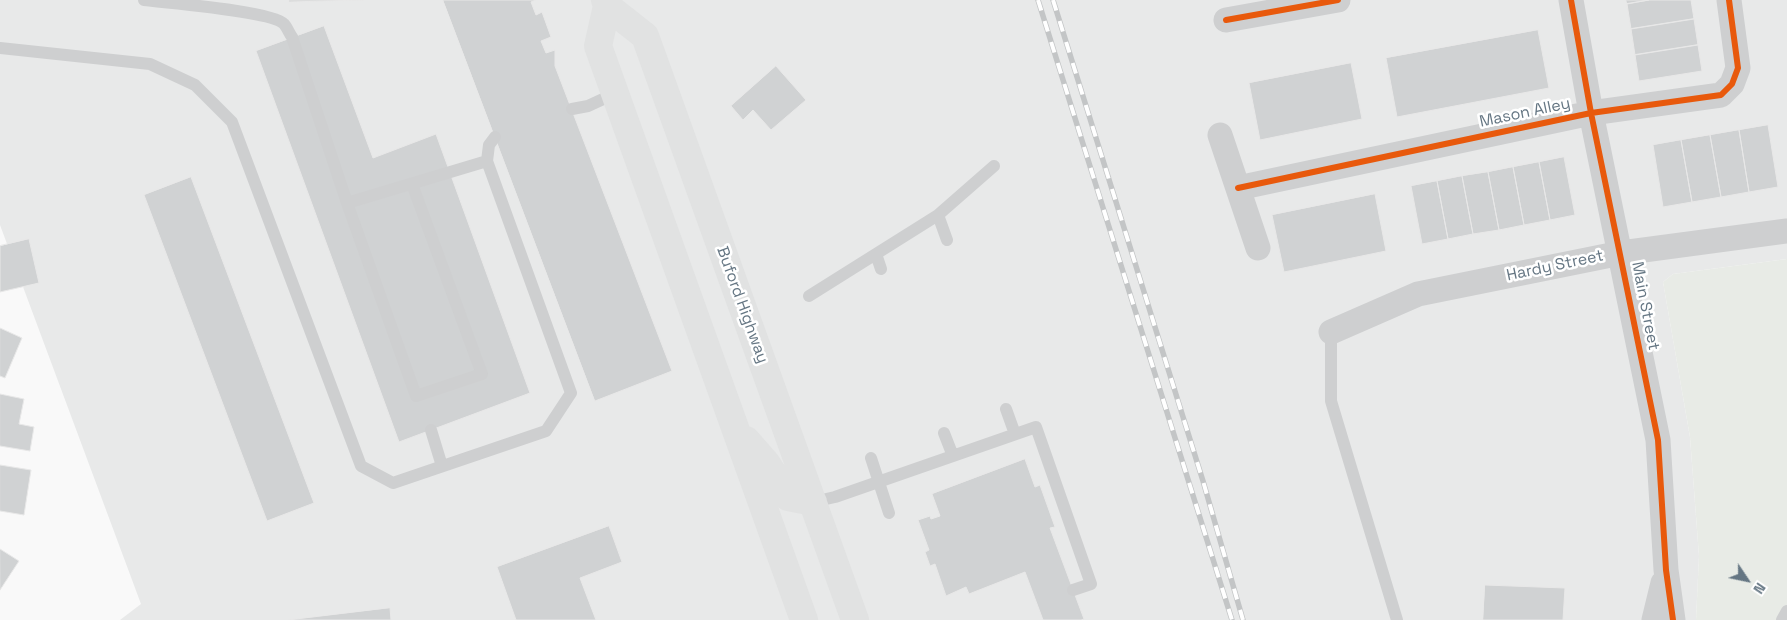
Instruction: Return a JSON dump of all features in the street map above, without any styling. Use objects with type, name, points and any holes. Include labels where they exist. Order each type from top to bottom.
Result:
[{"type":"main road","name":"Buford Highway","points":[[804,620],[598,46],[606,3],[645,36],[855,620]]},
{"type":"main road","points":[[735,428],[766,464],[788,497],[800,502],[813,502]]},
{"type":"street","points":[[1226,20],[1338,0]]},
{"type":"street","name":"Main Street","points":[[1571,0],[1591,113],[1658,440],[1666,570],[1673,620]]},
{"type":"street","name":"Mason Alley","points":[[1238,188],[1591,113],[1721,95],[1732,84],[1738,68],[1729,0]]},
{"type":"street","points":[[1220,135],[1258,248]]},
{"type":"street","name":"Hardy Street","points":[[1331,332],[1418,294],[1621,252],[1787,231]]},
{"type":"street","name":"Main Street","points":[[1654,620],[1666,570]]},
{"type":"lane","points":[[144,0],[271,17],[284,24],[292,38],[347,203],[416,396],[482,374],[412,184]]},
{"type":"lane","points":[[0,48],[150,64],[195,85],[232,122],[361,466],[393,482],[546,431],[571,393],[488,161],[490,145],[495,137]]},
{"type":"lane","points":[[572,109],[588,106],[614,94]]},
{"type":"lane","points":[[347,203],[488,161]]},
{"type":"lane","points":[[809,296],[938,216],[994,166]]},
{"type":"lane","points":[[938,216],[946,240]]},
{"type":"lane","points":[[876,254],[881,269]]},
{"type":"lane","points":[[1331,332],[1331,401],[1397,620]]},
{"type":"lane","points":[[1006,409],[1015,434]]},
{"type":"lane","points":[[813,502],[835,498],[1036,427],[1091,584],[1073,590]]},
{"type":"lane","points":[[431,430],[442,466]]},
{"type":"lane","points":[[944,434],[953,456]]},
{"type":"lane","points":[[871,458],[890,513]]},
{"type":"lane","points":[[1782,620],[1787,611]]},
{"type":"shaded area","points":[[0,0],[1787,0],[1787,259],[1673,274],[1663,282],[1690,437],[1699,556],[1696,620],[120,620],[141,604],[0,225]]},
{"type":"shaded area","points":[[1787,259],[1787,620],[1696,620],[1699,556],[1690,437],[1663,282],[1673,274]]},
{"type":"building","points":[[289,0],[364,0],[289,2]]},
{"type":"building","points":[[443,0],[536,0],[531,2],[536,15],[542,12],[551,37],[541,41],[546,53],[555,50],[555,66],[672,371],[595,401]]},
{"type":"building","points":[[1626,0],[1649,0],[1627,4]]},
{"type":"building","points":[[1649,0],[1691,0],[1694,19],[1631,29],[1627,4]]},
{"type":"building","points":[[1694,19],[1698,45],[1635,55],[1631,29]]},
{"type":"building","points":[[324,26],[373,158],[436,134],[530,393],[399,442],[256,51]]},
{"type":"building","points":[[1538,30],[1549,88],[1397,117],[1386,58]]},
{"type":"building","points":[[1698,45],[1702,71],[1639,81],[1635,55]]},
{"type":"building","points":[[1351,63],[1362,119],[1260,140],[1249,83]]},
{"type":"building","points":[[776,66],[806,100],[771,130],[753,110],[743,120],[731,106]]},
{"type":"building","points":[[1768,125],[1778,187],[1749,192],[1739,130]]},
{"type":"building","points":[[1739,130],[1749,192],[1721,197],[1710,135]]},
{"type":"building","points":[[1710,135],[1721,197],[1692,202],[1681,140]]},
{"type":"building","points":[[1681,140],[1692,202],[1663,207],[1653,145]]},
{"type":"building","points":[[1564,157],[1575,215],[1550,220],[1539,162]]},
{"type":"building","points":[[1539,162],[1550,220],[1524,225],[1513,167]]},
{"type":"building","points":[[1513,167],[1524,225],[1499,230],[1488,172]]},
{"type":"building","points":[[1488,172],[1499,230],[1473,234],[1462,176]]},
{"type":"building","points":[[1462,176],[1473,234],[1448,239],[1437,181]]},
{"type":"building","points":[[191,177],[314,503],[267,521],[144,195]]},
{"type":"building","points":[[1437,181],[1448,239],[1422,244],[1411,186]]},
{"type":"building","points":[[1375,194],[1386,251],[1284,272],[1272,215]]},
{"type":"building","points":[[29,239],[39,283],[0,292],[0,246]]},
{"type":"building","points":[[0,328],[22,338],[5,378],[0,376]]},
{"type":"building","points":[[0,394],[24,399],[19,424],[34,427],[30,451],[0,446]]},
{"type":"building","points":[[1025,459],[1035,487],[1040,485],[1055,527],[1050,528],[1084,619],[1043,620],[1025,572],[969,594],[966,587],[946,596],[935,564],[930,566],[925,552],[929,550],[918,520],[930,516],[931,519],[940,516],[932,494]]},
{"type":"building","points":[[0,465],[31,470],[24,515],[0,511]]},
{"type":"building","points":[[609,526],[622,562],[580,578],[596,620],[516,620],[497,567]]},
{"type":"building","points":[[0,549],[19,561],[0,590]]},
{"type":"building","points":[[1485,585],[1565,588],[1563,620],[1483,620]]},
{"type":"building","points":[[390,608],[391,620],[288,620]]},
{"type":"railway","points":[[1038,0],[1232,620]]},
{"type":"railway","points":[[1053,0],[1203,481],[1243,620]]},
{"type":"cycle path","points":[[1226,20],[1338,0]]},
{"type":"cycle path","points":[[1571,0],[1591,113],[1658,440],[1666,570],[1673,620]]},
{"type":"cycle path","points":[[1238,188],[1591,113],[1721,95],[1732,84],[1738,68],[1729,0]]}]
